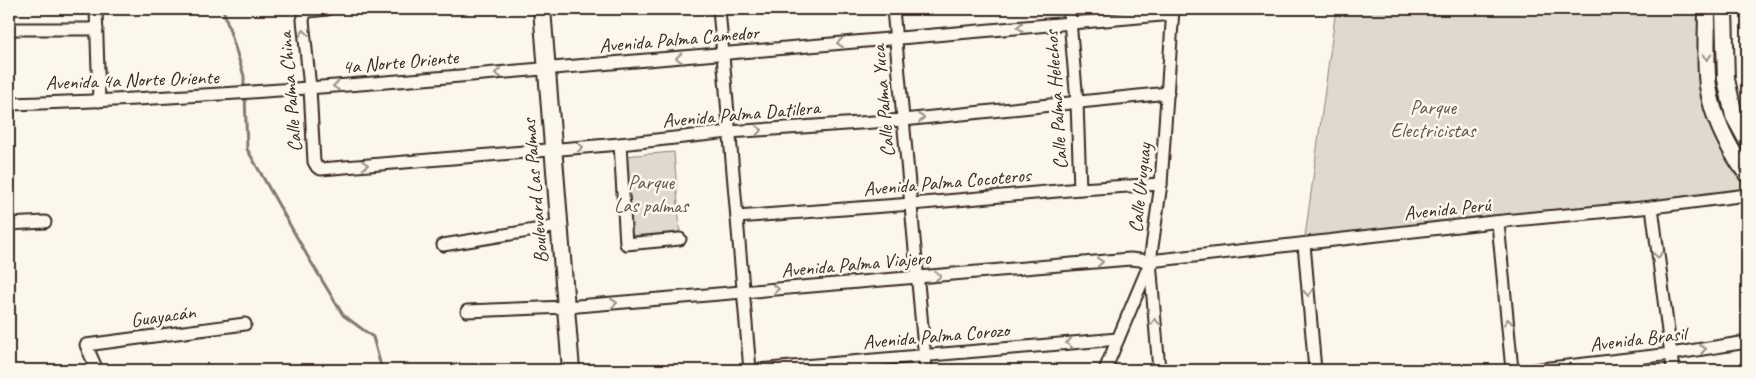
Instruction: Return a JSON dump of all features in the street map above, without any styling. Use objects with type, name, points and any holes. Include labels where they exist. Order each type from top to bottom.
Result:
[{"type":"main road","name":"Boulevard Las Palmas","points":[[542,9],[571,370]]},
{"type":"main road","points":[[1707,9],[1708,86],[1716,120],[1730,150],[1747,174]]},
{"type":"main road","points":[[1724,9],[1726,79],[1734,116],[1747,140]]},
{"type":"street","points":[[96,9],[99,101]]},
{"type":"street","name":"Calle Palma China","points":[[317,167],[314,162],[310,88],[303,20],[305,13],[309,10],[327,9]]},
{"type":"street","points":[[719,9],[750,370]]},
{"type":"street","name":"Calle Palma Yuca","points":[[893,9],[926,370]]},
{"type":"street","name":"Calle Palma Helechos","points":[[1069,9],[1077,102],[1080,189]]},
{"type":"street","name":"Avenida Palma Camedor","points":[[546,70],[1173,12]]},
{"type":"street","name":"Calle Uruguay","points":[[1159,370],[1150,261],[1161,184],[1173,12]]},
{"type":"street","points":[[9,29],[97,29]]},
{"type":"street","name":"4a Norte Oriente","points":[[256,93],[546,70]]},
{"type":"street","name":"Avenida 4a Norte Oriente","points":[[9,104],[256,93]]},
{"type":"street","name":"Avenida Palma Datilera","points":[[317,167],[320,169],[620,144],[729,132],[903,120],[1168,93]]},
{"type":"street","points":[[620,144],[626,244],[680,239]]},
{"type":"street","name":"Avenida Palma Cocoteros","points":[[737,217],[1161,184]]},
{"type":"street","name":"Avenida Perú","points":[[1150,261],[1747,195]]},
{"type":"street","points":[[1652,207],[1673,370]]},
{"type":"street","points":[[9,224],[45,222]]},
{"type":"street","points":[[1498,222],[1512,370]]},
{"type":"street","points":[[443,245],[559,226]]},
{"type":"street","points":[[1304,244],[1315,370]]},
{"type":"street","name":"Avenida Palma Viajero","points":[[467,312],[566,307],[1130,259],[1150,261]]},
{"type":"street","points":[[1105,370],[1150,261]]},
{"type":"street","name":"Guayacán","points":[[97,370],[86,345],[244,324]]},
{"type":"street","name":"Avenida Palma Corozo","points":[[757,370],[1118,339]]},
{"type":"street","name":"Avenida Brasil","points":[[1533,370],[1671,354],[1747,342]]},
{"type":"green space","name":"Parque Electricistas","points":[[1336,9],[1702,9],[1703,105],[1723,152],[1747,188],[1747,191],[1304,244]]},
{"type":"green space","name":"Parque Las palmas","points":[[674,152],[680,232],[629,236],[623,156]]},
{"type":"waterway","points":[[223,9],[244,76],[244,89]]},
{"type":"waterway","points":[[245,95],[247,149],[343,315],[373,337],[382,370]]}]
